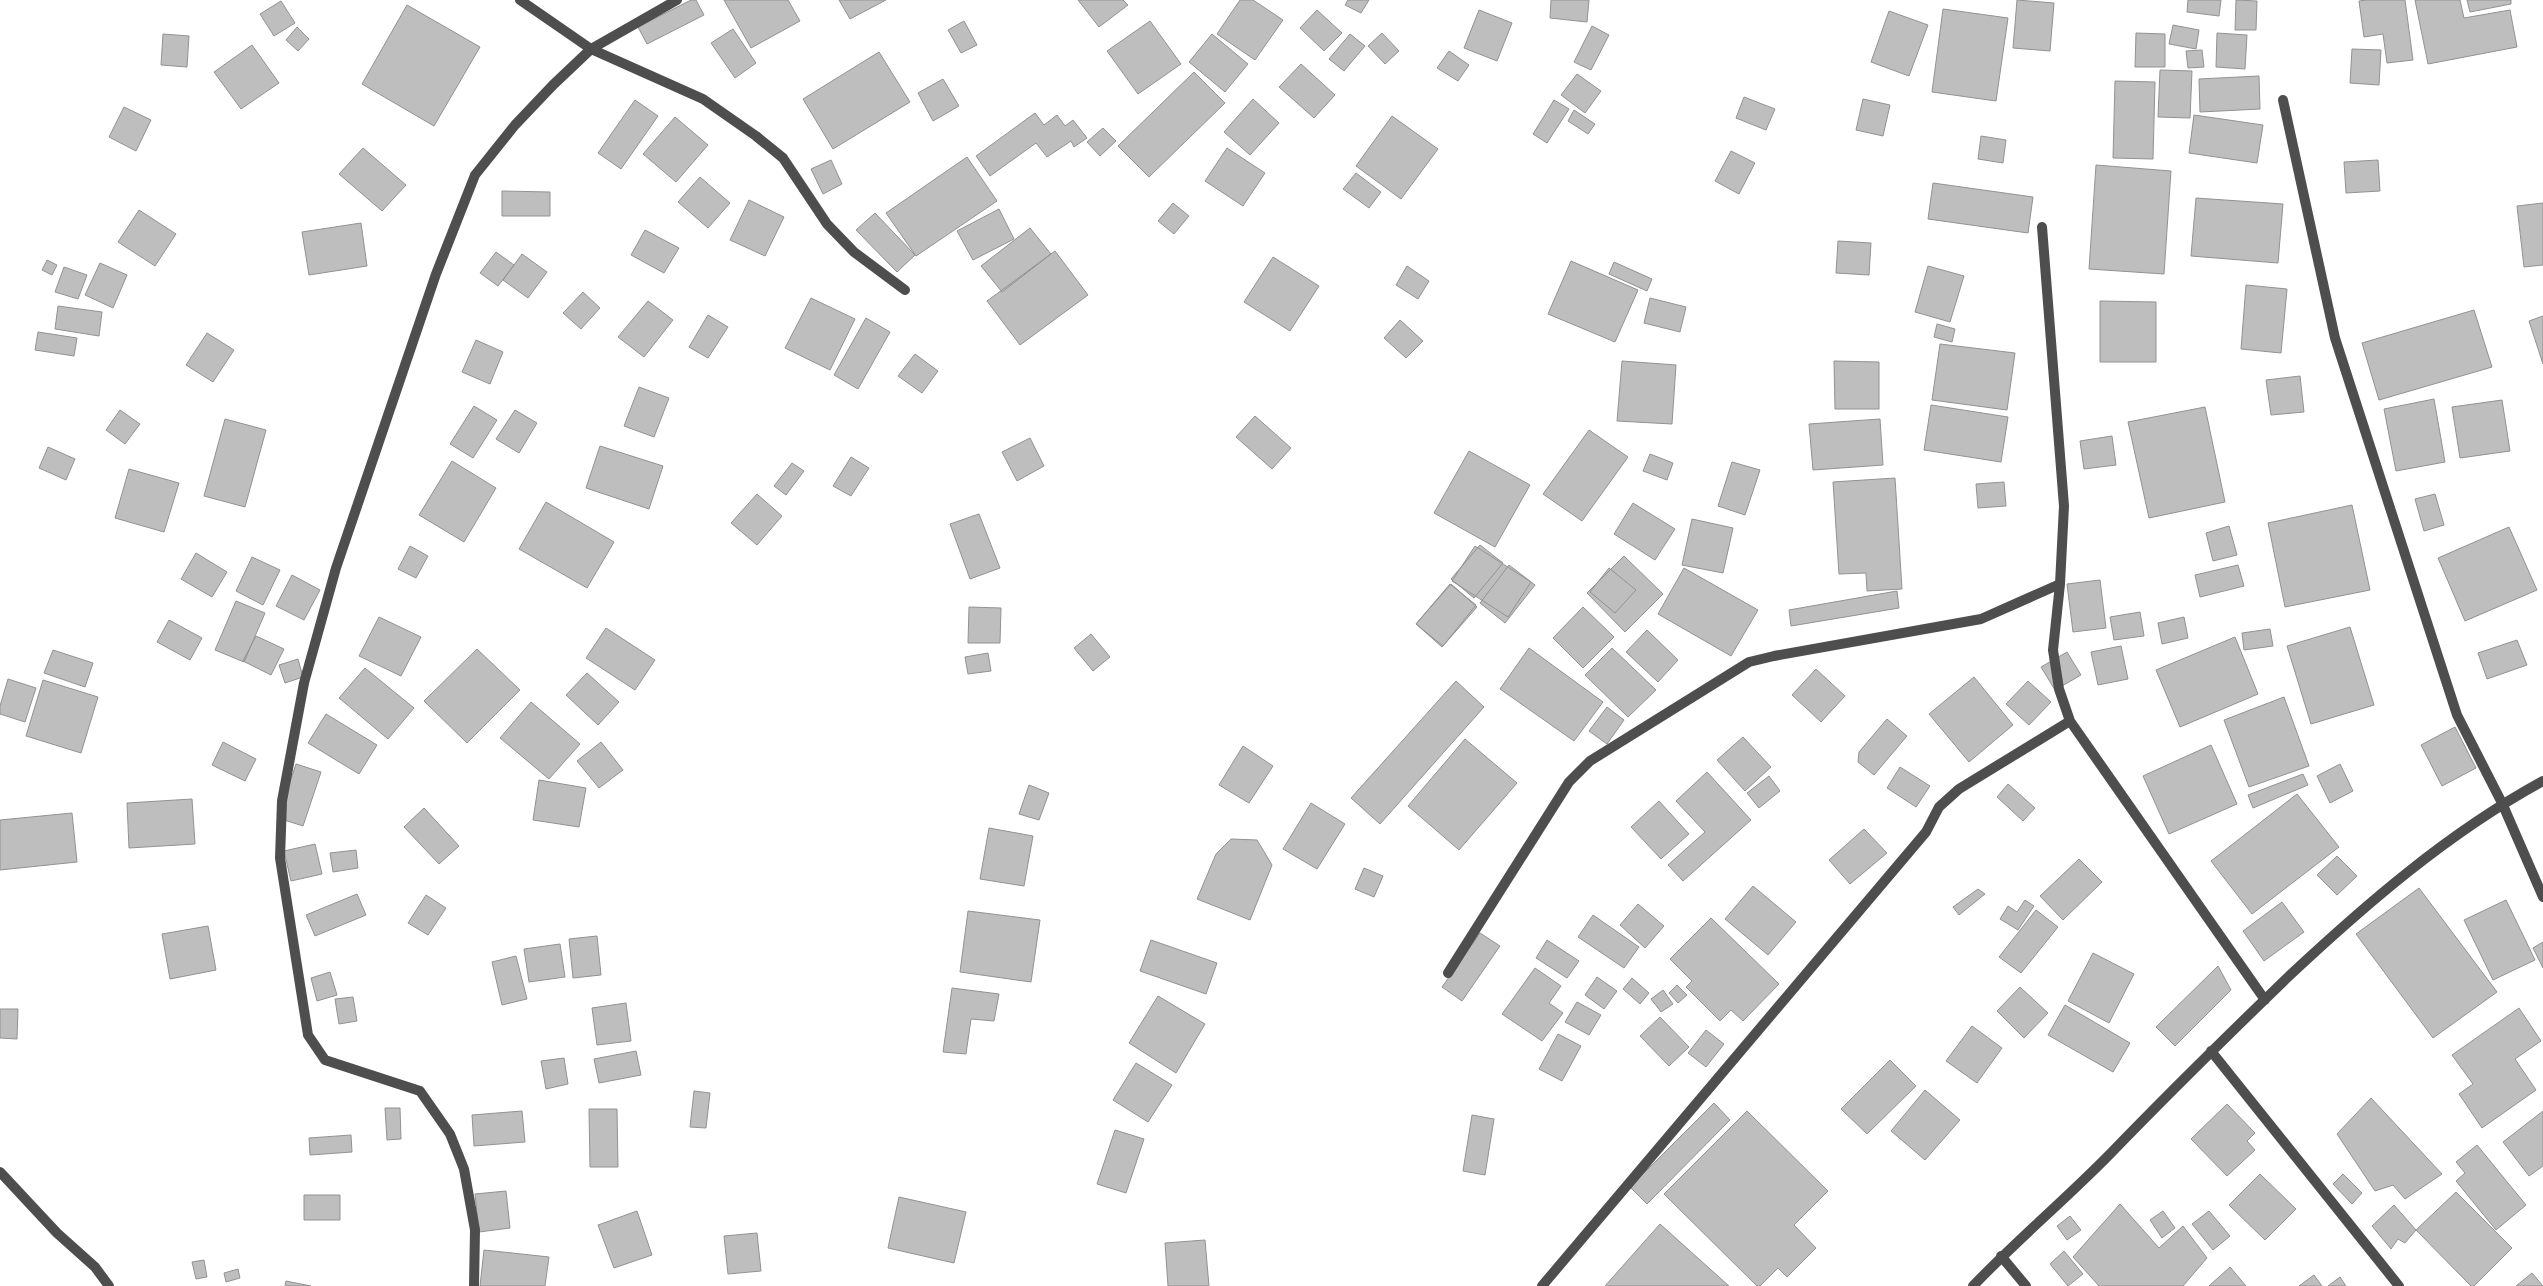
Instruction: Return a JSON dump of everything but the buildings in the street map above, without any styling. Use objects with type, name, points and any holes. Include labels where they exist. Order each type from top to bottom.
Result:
[{"type":"street","points":[[520,0],[591,49],[703,99],[756,136],[783,158],[827,224],[854,252],[905,290]]},
{"type":"street","points":[[474,1286],[475,1230],[464,1169],[450,1134],[420,1091],[325,1060],[308,1035],[280,858],[282,801],[304,683],[336,568],[455,224],[476,175],[515,125],[591,49],[677,0]]},
{"type":"street","points":[[2283,100],[2335,338],[2457,715],[2502,803],[2543,897]]},
{"type":"street","points":[[2042,226],[2064,506],[2060,584],[2053,650],[2059,689],[2070,721],[2265,1000]]},
{"type":"street","points":[[1448,973],[1569,782],[1590,761],[1749,662],[1982,619],[2060,584]]},
{"type":"street","points":[[1542,1286],[1926,832],[1939,807],[1959,788],[2070,721]]},
{"type":"street","points":[[1973,1286],[2001,1256],[2094,1170],[2211,1051],[2356,914],[2389,886],[2502,803],[2543,781]]},
{"type":"street","points":[[2211,1051],[2399,1286]]},
{"type":"street","points":[[0,1172],[57,1233],[95,1267],[109,1286]]},
{"type":"street","points":[[2001,1256],[2026,1286]]}]
